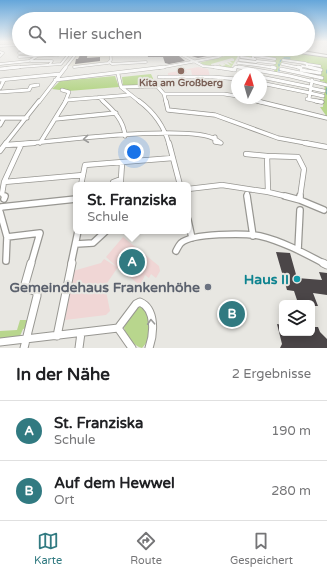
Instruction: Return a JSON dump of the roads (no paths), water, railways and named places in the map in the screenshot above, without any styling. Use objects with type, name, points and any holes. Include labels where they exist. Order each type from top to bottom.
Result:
[{"type":"street","points":[[19,57],[24,62]]},
{"type":"street","points":[[29,61],[37,57]]},
{"type":"street","points":[[0,69],[61,64],[66,57]]},
{"type":"street","points":[[0,151],[73,57]]},
{"type":"street","points":[[109,62],[111,57]]},
{"type":"street","points":[[186,57],[194,62],[212,68],[231,69]]},
{"type":"street","points":[[55,80],[151,70],[214,57]]},
{"type":"street","points":[[275,63],[257,61],[240,60],[253,58],[257,61],[275,68]]},
{"type":"street","points":[[190,59],[203,60]]},
{"type":"street","points":[[257,61],[275,59]]},
{"type":"street","points":[[0,64],[52,60],[49,65]]},
{"type":"street","points":[[283,60],[322,78]]},
{"type":"street","points":[[255,68],[257,61]]},
{"type":"street","points":[[74,67],[106,64],[109,62],[112,64],[146,62]]},
{"type":"street","points":[[281,69],[320,70],[307,66],[301,69],[282,64]]},
{"type":"street","points":[[212,68],[213,77]]},
{"type":"street","points":[[299,78],[301,69]]},
{"type":"street","points":[[267,72],[299,78],[325,85]]},
{"type":"street","points":[[60,74],[63,78],[72,78]]},
{"type":"street","points":[[0,80],[60,74]]},
{"type":"street","points":[[118,74],[122,87],[156,116],[166,133],[179,182]]},
{"type":"street","points":[[159,77],[231,78]]},
{"type":"street","points":[[267,78],[324,91]]},
{"type":"street","points":[[0,88],[4,80]]},
{"type":"street","points":[[311,81],[308,99],[322,102]]},
{"type":"street","points":[[267,84],[323,96]]},
{"type":"street","points":[[0,92],[29,90],[31,86],[38,85]]},
{"type":"street","points":[[122,87],[155,85],[158,86],[164,94],[168,110],[215,115],[273,136],[327,147]]},
{"type":"street","points":[[40,143],[67,100],[69,92],[62,90]]},
{"type":"street","points":[[164,94],[231,95]]},
{"type":"street","points":[[67,100],[130,95]]},
{"type":"street","points":[[99,97],[116,113],[125,131],[125,136]]},
{"type":"street","points":[[267,103],[327,118]]},
{"type":"street","points":[[55,119],[116,113]]},
{"type":"street","points":[[0,125],[2,118],[27,118]]},
{"type":"street","points":[[6,145],[166,133],[196,134],[215,137]]},
{"type":"street","points":[[4,199],[5,196],[2,194],[4,182],[21,145]]},
{"type":"street","points":[[246,154],[298,157],[304,169],[300,200]]},
{"type":"street","points":[[267,156],[268,192]]},
{"type":"street","points":[[82,182],[85,165],[173,158]]},
{"type":"street","points":[[113,182],[121,179],[122,163]]},
{"type":"street","points":[[4,182],[83,175]]},
{"type":"street","points":[[191,189],[222,185],[268,192],[300,200],[324,210]]},
{"type":"street","points":[[247,194],[253,236]]},
{"type":"street","points":[[6,261],[7,237],[0,210],[1,207],[73,200]]},
{"type":"street","points":[[298,250],[300,210]]},
{"type":"street","points":[[7,237],[40,233],[25,284],[26,288],[37,292],[37,296],[24,348]]},
{"type":"street","points":[[57,336],[78,234]]},
{"type":"street","points":[[76,244],[93,243],[103,234]]},
{"type":"street","points":[[191,234],[192,238]]},
{"type":"street","points":[[176,251],[181,243],[192,238],[228,234],[260,236],[298,250],[327,265]]},
{"type":"street","points":[[0,342],[118,328],[136,304],[144,302],[151,312],[152,338],[149,348]]},
{"type":"street","points":[[118,328],[132,348]]},
{"type":"street","points":[[79,348],[82,333]]},
{"type":"waterway","points":[[284,58],[290,58]]},
{"type":"place","name":"Kita am Großberg","points":[[181,71]]},
{"type":"place","name":"St. Franziska","points":[[132,262]]},
{"type":"place","name":"Haus II","points":[[297,279]]},
{"type":"place","name":"Gemeindehaus Frankenhöhe","points":[[208,287]]},
{"type":"place","name":"Auf dem Hewwel","points":[[232,314]]}]
